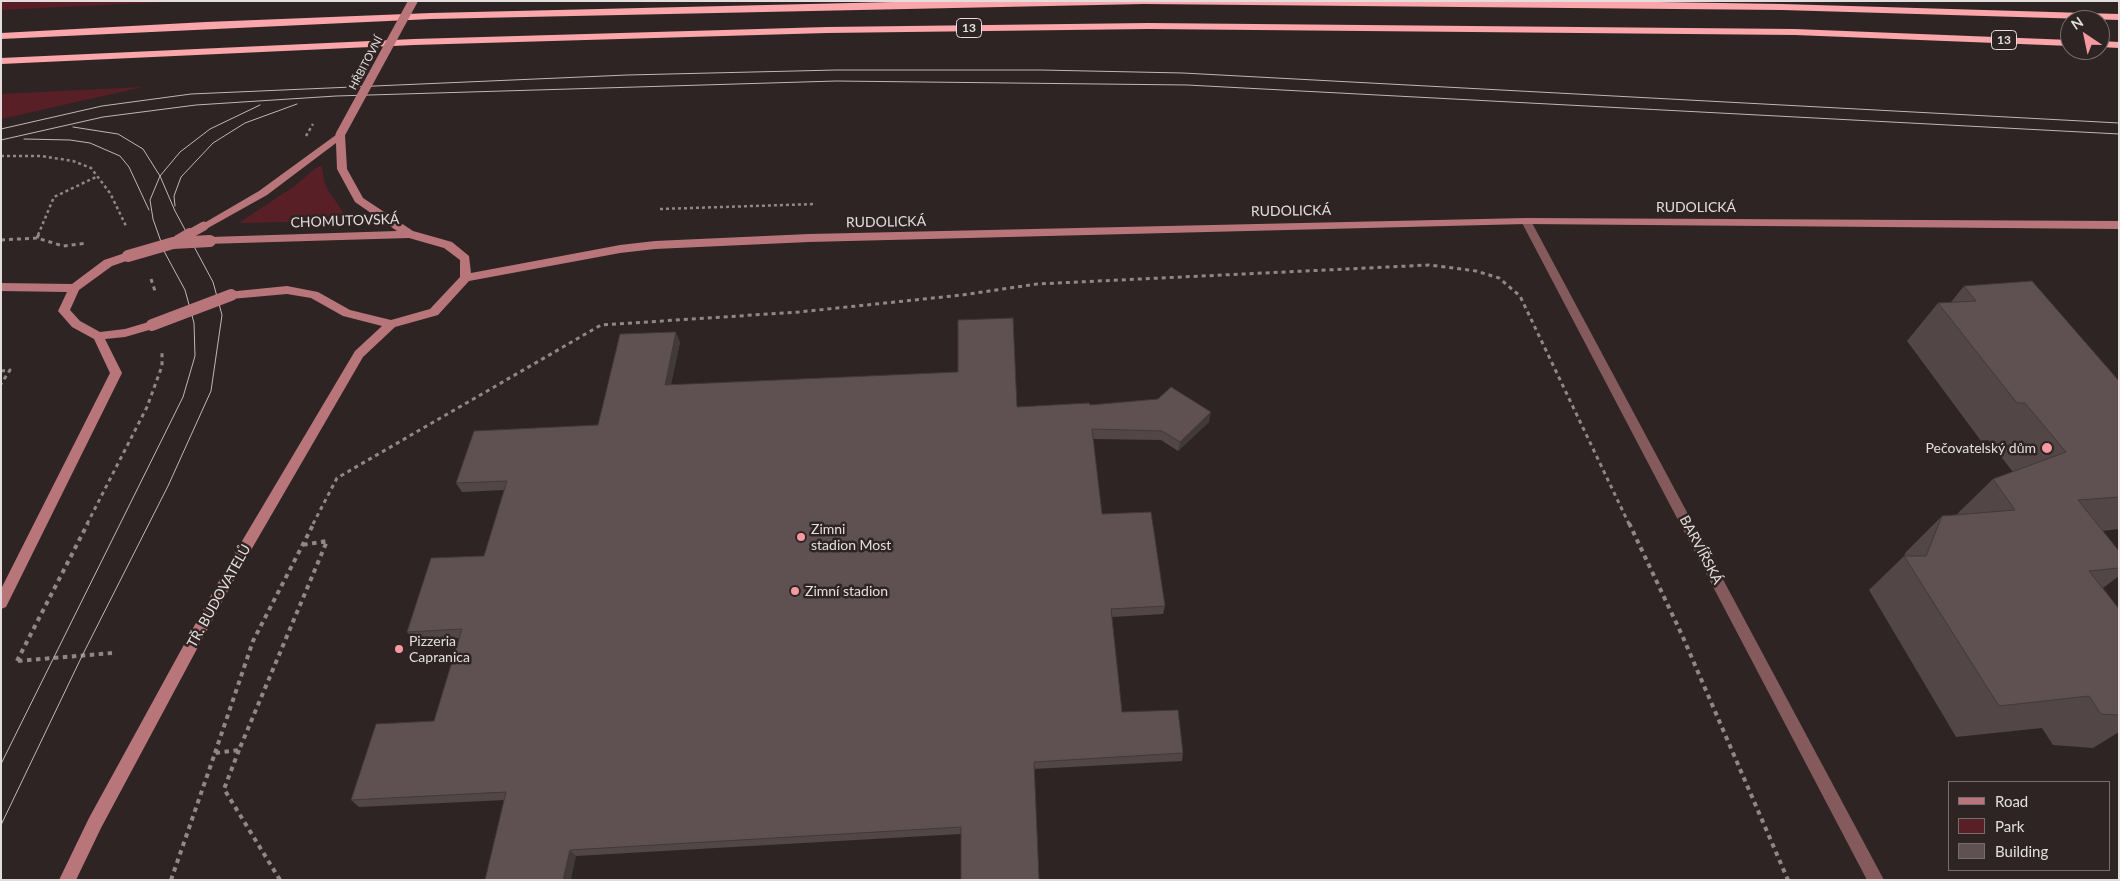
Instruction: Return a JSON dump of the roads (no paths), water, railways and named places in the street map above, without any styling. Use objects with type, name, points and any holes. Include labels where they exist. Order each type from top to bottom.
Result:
[{"type":"highway","name":"13","points":[[1,36],[206,24],[431,16],[835,6],[1144,2],[1430,2],[1782,7],[2119,18]]},
{"type":"highway","name":"13","points":[[1,61],[424,42],[827,30],[1148,26],[1795,32],[2060,43]]},
{"type":"street","name":"HŘBITOVNÍ","points":[[340,135],[412,1]]},
{"type":"street","points":[[173,243],[263,193],[340,135]]},
{"type":"street","points":[[340,135],[342,169],[359,200],[409,234]]},
{"type":"street","name":"RUDOLICKÁ","points":[[466,278],[655,245],[809,238],[1526,221],[2119,225]]},
{"type":"street","name":"BARVÍŘSKÁ","points":[[1526,221],[1876,880]]},
{"type":"street","name":"CHOMUTOVSKÁ","points":[[74,288],[108,263],[173,243],[409,234],[448,245],[465,259],[466,278]]},
{"type":"street","points":[[1,286],[74,288],[64,311],[76,324],[98,336],[125,333],[152,325],[191,308],[231,295],[287,290],[314,295],[348,313],[390,324],[434,312],[466,278]]},
{"type":"street","name":"TŘ. BUDOVATELŮ","points":[[67,880],[231,572],[359,354],[390,324]]},
{"type":"street","points":[[1,603],[116,373],[98,336]]},
{"type":"tram line","points":[[1,129],[102,106],[191,94],[627,75],[836,70],[1041,70],[1183,73],[2119,123]]},
{"type":"tram line","points":[[1,140],[103,117],[196,105],[336,96],[836,81],[1187,85],[2119,134]]},
{"type":"tram line","points":[[175,206],[174,196],[181,177],[213,143],[245,123],[297,104]]},
{"type":"tram line","points":[[160,176],[180,152],[210,129],[260,105]]},
{"type":"tram line","points":[[73,127],[118,134],[143,149],[160,176]]},
{"type":"tram line","points":[[24,139],[70,140],[90,143],[120,156],[129,167],[149,210]]},
{"type":"tram line","points":[[1,764],[183,397],[195,356],[194,323],[185,290],[165,253],[153,219],[150,200],[160,176]]},
{"type":"tram line","points":[[1,825],[82,656],[168,486],[211,391],[222,315],[213,282],[175,211],[160,176]]},
{"type":"place","name":"Pečovatelský dům","points":[[2047,448]]},
{"type":"place","name":"Zimni stadion Most","points":[[801,537]]},
{"type":"place","name":"Zimní stadion","points":[[795,591]]},
{"type":"place","name":"Pizzeria Capranica","points":[[399,649]]}]
